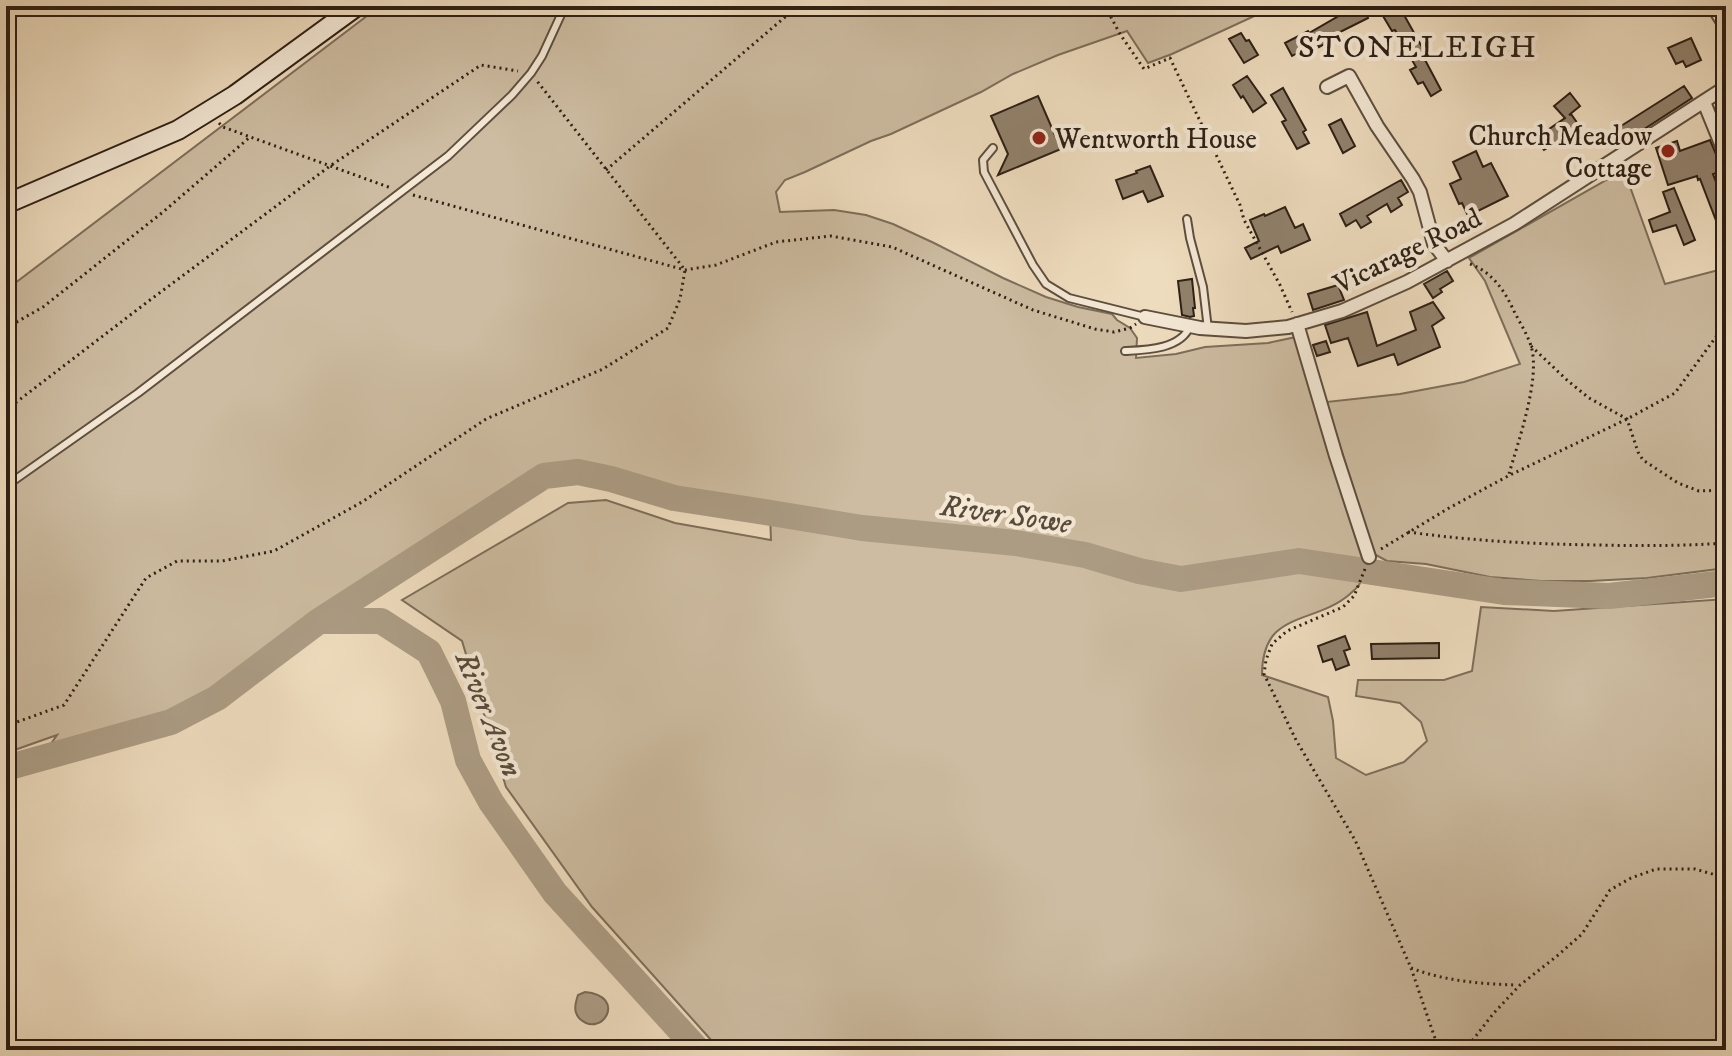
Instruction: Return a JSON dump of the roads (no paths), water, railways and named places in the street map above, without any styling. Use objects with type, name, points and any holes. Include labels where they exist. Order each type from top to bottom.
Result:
[{"type":"main road","points":[[6,204],[178,130],[235,95],[357,6]]},
{"type":"street","points":[[1713,6],[1726,27]]},
{"type":"street","points":[[1327,87],[1349,76],[1420,192],[1434,244],[1452,258]]},
{"type":"street","name":"Vicarage Road","points":[[1145,317],[1208,329],[1246,331],[1297,324],[1342,311],[1407,282],[1524,217],[1726,87]]},
{"type":"street","points":[[1704,102],[1726,156]]},
{"type":"street","points":[[1297,324],[1368,559]]},
{"type":"lane","points":[[6,486],[138,393],[448,156],[531,73],[565,6]]},
{"type":"lane","points":[[993,148],[983,160],[984,172],[1046,284],[1069,298],[1145,317]]},
{"type":"lane","points":[[1187,219],[1203,287],[1208,329]]},
{"type":"lane","points":[[1125,351],[1164,346],[1183,338],[1190,326]]},
{"type":"waterway","name":"River Sowe","points":[[6,768],[171,722],[217,698],[319,621],[544,476],[578,472],[674,498],[862,528],[1016,543],[1085,555],[1139,571],[1181,579],[1299,561],[1504,592],[1609,596],[1726,583]]},
{"type":"waterway","name":"River Avon","points":[[319,621],[381,621],[429,652],[453,701],[468,760],[491,802],[555,893],[698,1050]]},
{"type":"place","name":"Wentworth House","points":[[1039,138]]},
{"type":"place","name":"Church Meadow Cottage","points":[[1668,151]]},
{"type":"district","name":"STONELEIGH","points":[[1418,46]]}]
